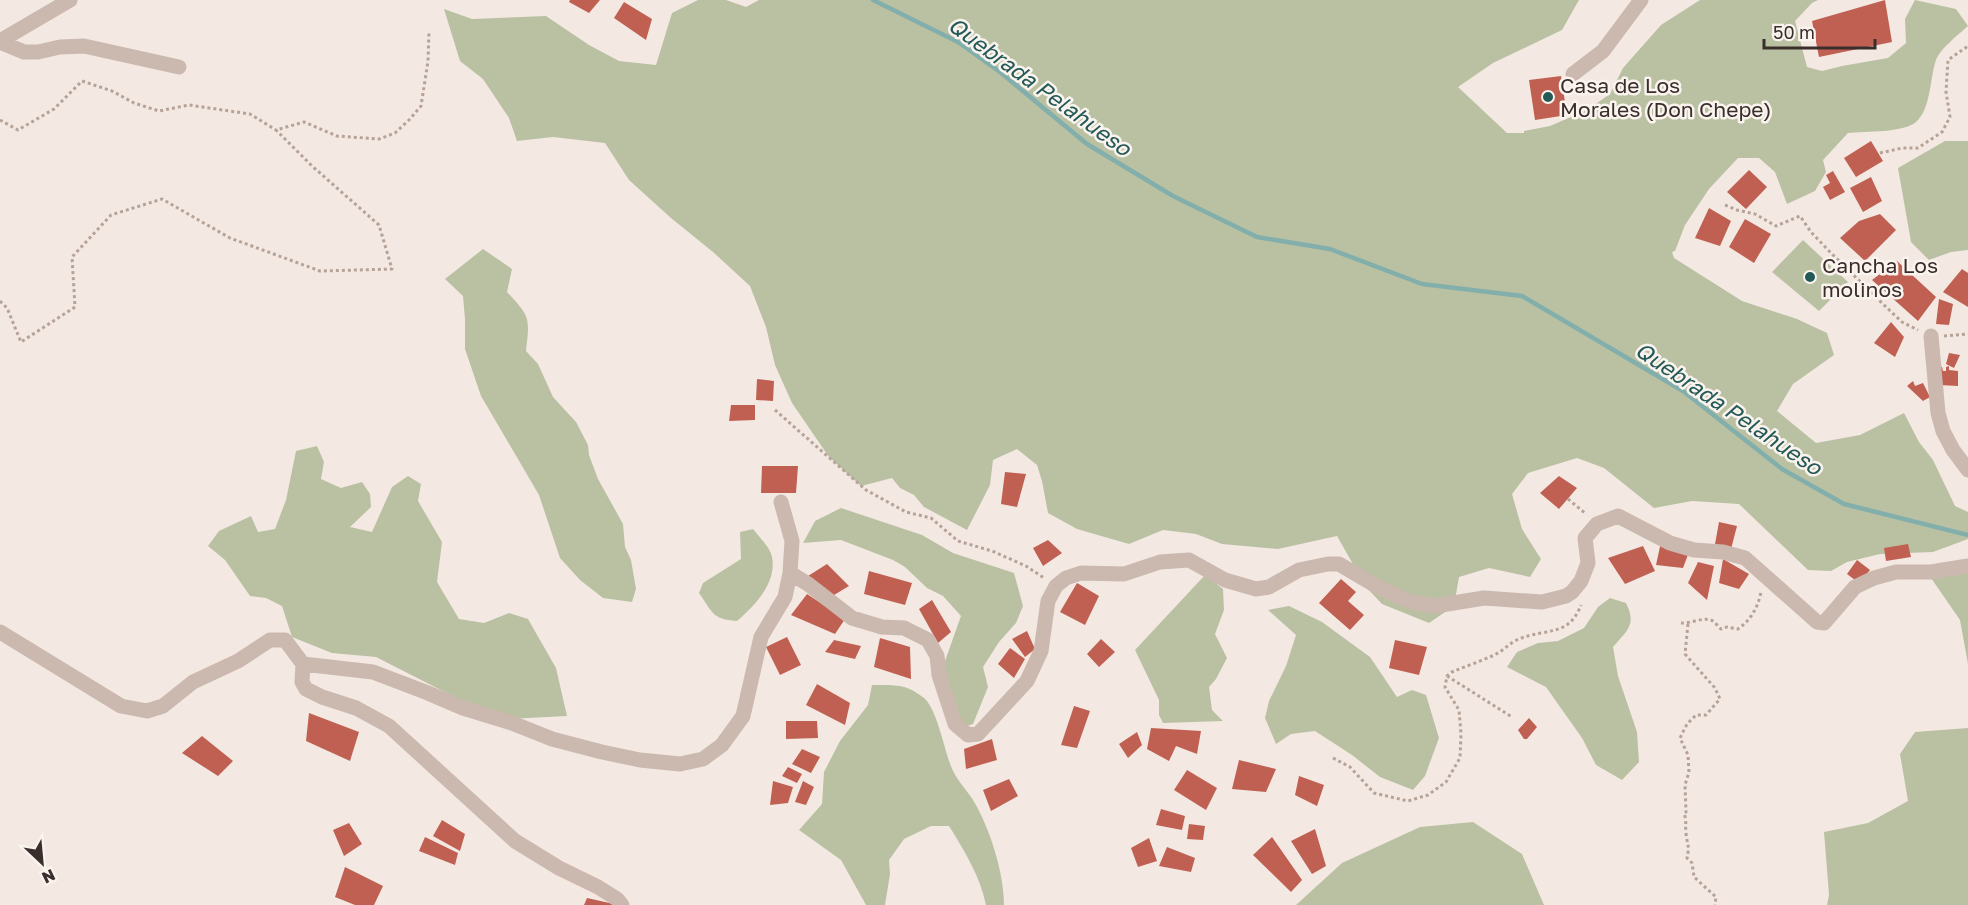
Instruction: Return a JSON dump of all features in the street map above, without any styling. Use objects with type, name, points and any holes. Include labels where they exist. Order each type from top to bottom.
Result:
[{"type":"street","points":[[0,41],[70,0]]},
{"type":"street","points":[[1573,74],[1603,51],[1641,0]]},
{"type":"street","points":[[0,41],[24,52],[84,46],[179,67]]},
{"type":"street","points":[[1931,336],[1938,413],[1948,440],[1968,470]]},
{"type":"street","points":[[303,664],[373,672],[463,708],[512,723],[552,739],[640,760],[680,764],[703,759],[722,745],[743,716],[761,637],[785,597],[790,573],[792,541],[781,502]]},
{"type":"street","points":[[790,573],[852,618],[882,627],[904,628],[928,640],[937,656],[939,675],[955,724],[968,735],[978,734],[1028,681],[1041,651],[1048,601],[1056,586],[1066,578],[1082,573],[1124,574],[1160,562],[1189,560],[1225,580],[1256,590],[1269,587],[1299,570],[1339,564],[1397,597],[1411,602],[1435,606],[1484,598],[1550,601],[1572,592],[1581,581],[1588,563],[1585,538],[1597,524],[1618,516],[1670,543],[1694,550],[1723,552],[1745,558],[1817,622],[1824,623],[1855,587],[1874,578],[1896,572],[1931,572],[1968,566]]},
{"type":"street","points":[[0,632],[121,706],[147,711],[163,706],[193,682],[238,661],[270,640],[285,640],[303,664],[302,682],[306,689],[356,708],[389,726],[515,841],[559,868],[598,887],[622,905]]},
{"type":"path","points":[[276,130],[304,122],[337,136],[379,139],[395,133],[421,106],[428,61],[429,31]]},
{"type":"path","points":[[1880,153],[1902,148],[1918,148],[1942,132],[1950,117],[1946,92],[1948,60],[1968,46]]},
{"type":"path","points":[[0,120],[18,130],[54,109],[82,81],[159,111],[189,105],[250,114],[276,130],[312,166],[379,225],[392,268],[320,271],[230,238],[162,199],[111,215],[72,257],[75,306],[21,342],[7,309],[0,301]]},
{"type":"path","points":[[1725,205],[1755,214],[1776,226],[1800,216],[1829,251],[1902,322],[1931,336],[1968,334]]},
{"type":"path","points":[[776,410],[866,490],[906,512],[931,518],[958,541],[992,551],[1026,566],[1056,586]]},
{"type":"path","points":[[1568,499],[1597,524]]},
{"type":"path","points":[[1681,623],[1688,624],[1702,620],[1713,621],[1721,628],[1738,628],[1752,615],[1760,597],[1765,575]]},
{"type":"path","points":[[1333,758],[1350,767],[1374,793],[1408,801],[1428,795],[1446,782],[1460,758],[1459,710],[1445,687],[1447,676],[1495,655],[1519,639],[1553,631],[1567,625],[1576,617],[1581,602]]},
{"type":"path","points":[[1688,624],[1685,654],[1715,688],[1720,699],[1706,715],[1696,715],[1687,724],[1680,738],[1688,755],[1689,772],[1685,785],[1686,812],[1684,813],[1687,823],[1685,833],[1690,847],[1687,858],[1692,863],[1694,877],[1716,897],[1715,905]]},
{"type":"path","points":[[1447,676],[1512,717]]},
{"type":"green space","points":[[698,0],[726,0],[746,7],[759,0],[1579,0],[1562,30],[1493,63],[1458,87],[1507,133],[1524,133],[1524,131],[1550,126],[1587,110],[1610,94],[1623,68],[1661,25],[1700,0],[1818,0],[1812,3],[1795,21],[1807,67],[1822,71],[1888,58],[1906,43],[1905,19],[1915,0],[1956,9],[1968,26],[1938,56],[1925,109],[1916,122],[1894,130],[1848,133],[1823,160],[1826,172],[1815,191],[1787,204],[1775,172],[1759,158],[1738,158],[1709,189],[1685,225],[1675,251],[1672,252],[1674,258],[1742,301],[1797,319],[1827,333],[1834,355],[1793,384],[1777,411],[1816,443],[1860,435],[1904,413],[1919,442],[1933,460],[1955,506],[1968,512],[1968,539],[1933,552],[1880,554],[1847,562],[1831,571],[1808,570],[1739,504],[1692,501],[1654,508],[1604,468],[1577,458],[1528,473],[1512,494],[1522,529],[1541,559],[1530,577],[1489,568],[1459,577],[1454,606],[1429,623],[1382,604],[1366,587],[1337,536],[1278,549],[1222,544],[1196,534],[1163,530],[1129,544],[1077,529],[1048,513],[1037,465],[1017,449],[993,460],[990,485],[967,530],[924,507],[914,495],[900,488],[892,478],[861,486],[829,457],[792,403],[775,365],[766,327],[750,286],[629,180],[605,143],[553,137],[517,141],[509,118],[483,79],[460,61],[444,9],[472,19],[546,16],[589,45],[619,61],[656,65],[672,13]]},
{"type":"green space","points":[[1945,141],[1968,141],[1968,250],[1951,252],[1929,260],[1911,242],[1898,168]]},
{"type":"green space","name":"Cancha Los molinos","points":[[1803,240],[1848,282],[1819,311],[1772,272]]},
{"type":"green space","points":[[483,249],[512,269],[507,292],[527,318],[526,351],[538,364],[553,397],[576,422],[588,445],[589,455],[598,479],[623,524],[625,547],[631,560],[636,589],[632,602],[603,598],[580,580],[560,558],[539,495],[481,396],[465,349],[463,296],[445,279]]},
{"type":"green space","points":[[317,446],[324,462],[321,479],[341,488],[362,482],[370,494],[371,507],[350,527],[372,532],[392,487],[408,476],[421,484],[418,501],[442,542],[437,582],[459,619],[484,623],[509,613],[528,619],[556,668],[567,716],[509,719],[482,711],[376,657],[332,653],[292,637],[282,606],[266,598],[250,596],[225,560],[208,546],[219,531],[251,516],[258,532],[275,529],[286,500],[296,451]]},
{"type":"green space","points":[[841,508],[922,535],[953,553],[1014,573],[1023,606],[1016,623],[999,642],[983,667],[988,687],[973,724],[964,727],[945,693],[945,661],[961,616],[943,596],[927,588],[905,567],[893,560],[841,540],[803,543],[815,521]]},
{"type":"green space","points":[[753,529],[771,553],[773,567],[771,576],[757,601],[737,621],[722,619],[714,614],[699,593],[703,583],[741,559],[740,532]]},
{"type":"green space","points":[[1968,573],[1968,664],[1960,620],[1931,578]]},
{"type":"green space","points":[[1205,575],[1223,589],[1224,610],[1215,634],[1227,658],[1209,687],[1212,710],[1223,721],[1163,723],[1159,715],[1159,700],[1135,650]]},
{"type":"green space","points":[[1610,598],[1626,603],[1631,617],[1629,627],[1613,647],[1618,676],[1637,732],[1639,762],[1622,780],[1596,765],[1582,738],[1546,687],[1507,667],[1517,652],[1538,643],[1558,641],[1584,628],[1598,607]]},
{"type":"green space","points":[[1289,606],[1322,622],[1370,657],[1397,697],[1412,690],[1426,695],[1439,738],[1425,776],[1413,790],[1380,777],[1315,731],[1291,734],[1276,744],[1265,718],[1269,701],[1286,666],[1296,635],[1268,610]]},
{"type":"green space","points":[[872,685],[905,687],[929,703],[953,770],[973,800],[990,837],[1002,879],[1004,905],[986,905],[976,874],[949,826],[931,826],[904,839],[889,860],[890,874],[885,905],[866,905],[841,860],[799,830],[822,804],[824,772],[840,741],[868,705]]},
{"type":"green space","points":[[1968,728],[1968,905],[1827,905],[1829,895],[1824,832],[1868,823],[1908,801],[1900,754],[1915,732]]},
{"type":"green space","points":[[1473,822],[1522,854],[1544,905],[1296,905],[1342,863],[1420,827]]},
{"type":"building","points":[[570,0],[600,0],[589,13],[569,2]]},
{"type":"building","points":[[1885,0],[1892,42],[1819,57],[1812,21]]},
{"type":"building","points":[[624,2],[652,19],[646,40],[614,18]]},
{"type":"building","name":"Casa de Los Morales (Don Chepe)","points":[[1561,76],[1567,115],[1535,120],[1529,80]]},
{"type":"building","points":[[1871,141],[1883,161],[1856,177],[1844,158]]},
{"type":"building","points":[[1749,170],[1767,187],[1746,209],[1727,192]]},
{"type":"building","points":[[1833,171],[1845,192],[1830,200],[1823,187],[1830,183],[1826,175]]},
{"type":"building","points":[[1871,177],[1882,201],[1863,212],[1850,188]]},
{"type":"building","points":[[1709,208],[1731,221],[1720,246],[1695,238]]},
{"type":"building","points":[[1880,214],[1896,230],[1865,261],[1840,238],[1859,221]]},
{"type":"building","points":[[1745,219],[1771,234],[1754,263],[1729,247]]},
{"type":"building","points":[[1897,261],[1936,297],[1918,321],[1872,280]]},
{"type":"building","points":[[1962,269],[1968,273],[1968,307],[1943,292]]},
{"type":"building","points":[[1939,299],[1953,304],[1949,325],[1936,324]]},
{"type":"building","points":[[1891,322],[1904,337],[1895,357],[1874,343]]},
{"type":"building","points":[[1949,353],[1960,355],[1954,368],[1946,364]]},
{"type":"building","points":[[1949,366],[1949,370],[1958,371],[1958,386],[1939,385],[1939,367],[1946,371],[1946,367]]},
{"type":"building","points":[[757,379],[774,381],[773,401],[756,400]]},
{"type":"building","points":[[1913,381],[1915,386],[1923,383],[1930,397],[1923,401],[1907,386]]},
{"type":"building","points":[[731,405],[755,405],[755,420],[729,421]]},
{"type":"building","points":[[762,466],[798,466],[796,493],[761,493]]},
{"type":"building","points":[[1005,472],[1026,474],[1017,507],[1001,504]]},
{"type":"building","points":[[1559,476],[1577,488],[1559,509],[1540,493]]},
{"type":"building","points":[[1719,522],[1737,526],[1731,549],[1715,544]]},
{"type":"building","points":[[1048,540],[1062,553],[1043,566],[1033,548]]},
{"type":"building","points":[[1661,542],[1689,552],[1683,568],[1656,565]]},
{"type":"building","points":[[1908,544],[1911,557],[1886,561],[1884,548]]},
{"type":"building","points":[[1643,546],[1655,571],[1625,584],[1608,558]]},
{"type":"building","points":[[1723,559],[1749,574],[1739,589],[1719,583]]},
{"type":"building","points":[[1857,560],[1870,570],[1859,583],[1847,574]]},
{"type":"building","points":[[1698,562],[1714,566],[1707,600],[1688,583]]},
{"type":"building","points":[[827,564],[849,586],[829,598],[808,576]]},
{"type":"building","points":[[869,571],[912,583],[905,605],[864,594]]},
{"type":"building","points":[[1341,579],[1356,592],[1348,601],[1364,615],[1350,630],[1319,603]]},
{"type":"building","points":[[1077,583],[1099,596],[1085,625],[1060,612]]},
{"type":"building","points":[[807,594],[845,619],[835,634],[791,615]]},
{"type":"building","points":[[932,600],[951,632],[938,643],[919,609]]},
{"type":"building","points":[[1027,631],[1035,649],[1025,657],[1012,639]]},
{"type":"building","points":[[787,637],[801,665],[780,675],[766,647]]},
{"type":"building","points":[[880,638],[910,647],[911,679],[874,667]]},
{"type":"building","points":[[1101,639],[1115,652],[1099,667],[1087,654]]},
{"type":"building","points":[[834,640],[861,646],[855,659],[825,652]]},
{"type":"building","points":[[1395,640],[1427,647],[1419,675],[1389,668]]},
{"type":"building","points":[[1010,648],[1025,659],[1014,678],[998,664]]},
{"type":"building","points":[[817,684],[850,703],[845,725],[806,705]]},
{"type":"building","points":[[1074,706],[1090,711],[1077,748],[1061,745]]},
{"type":"building","points":[[309,713],[359,732],[350,761],[306,741]]},
{"type":"building","points":[[1529,718],[1537,727],[1527,739],[1524,739],[1518,730]]},
{"type":"building","points":[[786,721],[817,721],[818,738],[786,739]]},
{"type":"building","points":[[1151,728],[1201,731],[1197,754],[1176,746],[1169,761],[1147,749]]},
{"type":"building","points":[[1137,732],[1142,745],[1128,758],[1119,744]]},
{"type":"building","points":[[202,736],[233,761],[218,776],[182,753]]},
{"type":"building","points":[[992,739],[997,760],[966,769],[964,749]]},
{"type":"building","points":[[802,749],[820,757],[811,773],[792,764]]},
{"type":"building","points":[[1239,760],[1276,769],[1266,792],[1232,789]]},
{"type":"building","points":[[788,767],[802,774],[797,783],[782,776]]},
{"type":"building","points":[[1187,770],[1217,788],[1206,810],[1174,790]]},
{"type":"building","points":[[1299,776],[1324,785],[1317,806],[1295,795]]},
{"type":"building","points":[[1009,779],[1018,796],[991,811],[983,790]]},
{"type":"building","points":[[773,781],[793,787],[788,803],[770,805]]},
{"type":"building","points":[[803,781],[814,787],[806,805],[795,802]]},
{"type":"building","points":[[1161,809],[1185,816],[1182,830],[1156,825]]},
{"type":"building","points":[[442,820],[465,834],[460,851],[433,836]]},
{"type":"building","points":[[349,823],[362,844],[344,856],[333,830]]},
{"type":"building","points":[[1189,824],[1205,826],[1203,840],[1187,839]]},
{"type":"building","points":[[1315,829],[1326,866],[1312,874],[1291,841]]},
{"type":"building","points":[[425,837],[458,853],[455,865],[419,851]]},
{"type":"building","points":[[1272,837],[1302,880],[1291,892],[1253,855]]},
{"type":"building","points":[[1149,838],[1157,861],[1138,867],[1131,848]]},
{"type":"building","points":[[1167,847],[1195,858],[1191,872],[1159,866]]},
{"type":"building","points":[[345,867],[383,886],[374,905],[355,905],[335,897]]},
{"type":"building","points":[[587,898],[614,904],[614,905],[584,905]]},
{"type":"waterway","name":"Quebrada Pelahueso","points":[[873,0],[958,42],[1000,72],[1087,144],[1173,196],[1257,237],[1330,249],[1422,284],[1522,296],[1683,391],[1782,469],[1844,504],[1968,535]]},
{"type":"place","name":"Casa de Los Morales (Don Chepe)","points":[[1548,97]]},
{"type":"place","name":"Cancha Los molinos","points":[[1810,277]]}]
